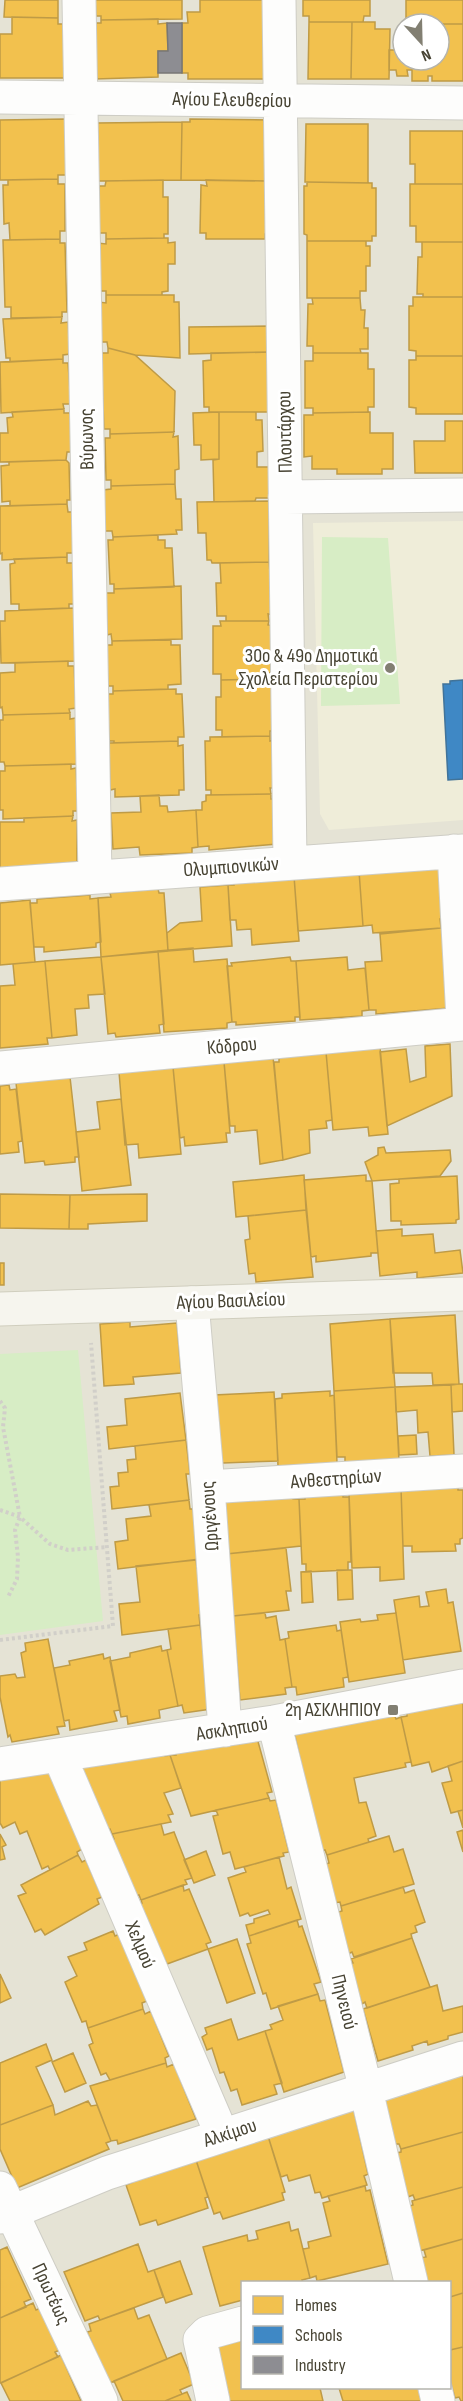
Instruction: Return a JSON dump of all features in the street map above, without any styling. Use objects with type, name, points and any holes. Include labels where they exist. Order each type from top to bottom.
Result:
[{"type":"street","name":"Βύρωνος","points":[[79,0],[95,877]]},
{"type":"street","name":"Πλουτάρχου","points":[[279,0],[290,863]]},
{"type":"street","name":"Αγίου Ελευθερίου","points":[[0,97],[463,103]]},
{"type":"street","points":[[285,497],[463,495]]},
{"type":"street","name":"Ολυμπιονικών","points":[[0,884],[458,851]]},
{"type":"street","points":[[458,851],[463,1019]]},
{"type":"street","name":"Κόδρου","points":[[0,1068],[463,1024]]},
{"type":"street","name":"Αγίου Βασιλείου","points":[[0,1309],[463,1294]]},
{"type":"street","name":"Ωριγένους","points":[[192,1303],[225,1730]]},
{"type":"street","name":"Ανθεστηρίων","points":[[208,1487],[463,1471]]},
{"type":"street","name":"Ασκληπιού","points":[[0,1764],[273,1722],[463,1686]]},
{"type":"street","name":"Πηνειού","points":[[273,1722],[366,2090],[406,2281]]},
{"type":"street","name":"Χελμού","points":[[59,1755],[222,2135]]},
{"type":"street","name":"Αλκίμου","points":[[4,2205],[463,2058]]},
{"type":"street","name":"Πρωτέως","points":[[4,2205],[101,2401]]},
{"type":"street","points":[[213,2401],[200,2340],[207,2333],[241,2324]]},
{"type":"path","points":[[0,1640],[113,1626],[88,1306]]},
{"type":"path","points":[[0,1401],[5,1408],[3,1427],[20,1517],[15,1530],[18,1557],[16,1579],[8,1597]]},
{"type":"path","points":[[0,1510],[20,1517],[50,1544],[68,1550],[107,1547]]},
{"type":"shaded area","points":[[0,0],[463,0],[463,1281],[0,1296]]},
{"type":"shaded area","name":"30ο & 49ο Δημοτικά Σχολεία Περιστερίου","points":[[463,521],[463,820],[329,830],[320,814],[313,523]]},
{"type":"shaded area","points":[[463,1303],[463,2401],[0,2401],[0,1316]]},
{"type":"green space","points":[[322,537],[388,538],[400,704],[321,706]]},
{"type":"green space","points":[[78,1350],[103,1621],[0,1635],[0,1354]]},
{"type":"building: Homes","points":[[5,0],[58,0],[58,18],[4,17]]},
{"type":"building: Homes","points":[[95,0],[182,0],[182,19],[101,20],[101,16],[96,16]]},
{"type":"building: Homes","points":[[200,0],[270,0],[271,79],[188,79],[188,73],[182,73],[182,23],[188,23],[187,12],[200,12]]},
{"type":"building: Homes","points":[[303,0],[370,0],[370,16],[364,16],[363,22],[309,22],[309,16],[303,16]]},
{"type":"building: Homes","points":[[406,0],[463,0],[463,24],[451,24],[451,12],[406,12]]},
{"type":"building: Homes","points":[[12,17],[58,18],[58,24],[65,24],[64,78],[0,78],[0,34],[12,34]]},
{"type":"building: Homes","points":[[158,19],[158,24],[167,23],[168,51],[158,51],[158,77],[95,79],[94,23],[101,23],[101,20]]},
{"type":"building: Homes","points":[[309,22],[352,22],[351,79],[308,79]]},
{"type":"building: Homes","points":[[352,22],[375,22],[375,29],[390,29],[389,79],[351,79]]},
{"type":"building: Homes","points":[[451,24],[463,24],[463,81],[432,81],[432,76],[428,76],[428,81],[412,81],[412,72],[451,72]]},
{"type":"building: Homes","points":[[389,50],[391,50],[391,70],[389,70]]},
{"type":"building: Homes","points":[[396,72],[407,72],[408,76],[397,76]]},
{"type":"building: Homes","points":[[66,119],[66,175],[58,175],[58,179],[0,180],[0,120]]},
{"type":"building: Homes","points":[[190,119],[271,120],[266,181],[181,180],[182,122],[190,122]]},
{"type":"building: Homes","points":[[182,122],[181,180],[97,181],[97,123]]},
{"type":"building: Homes","points":[[306,124],[368,124],[368,183],[305,182]]},
{"type":"building: Homes","points":[[410,131],[463,131],[463,184],[415,184],[415,164],[410,164]]},
{"type":"building: Homes","points":[[58,179],[58,184],[65,184],[65,231],[60,231],[60,239],[10,240],[9,223],[4,224],[3,185],[8,185],[8,180]]},
{"type":"building: Homes","points":[[163,180],[163,197],[168,197],[168,234],[164,234],[164,238],[106,239],[106,233],[99,233],[99,186],[105,186],[106,181]]},
{"type":"building: Homes","points":[[206,180],[266,181],[273,234],[265,234],[265,239],[206,239],[206,233],[200,233],[201,185],[207,186]]},
{"type":"building: Homes","points":[[307,182],[372,183],[372,188],[376,188],[376,236],[372,236],[372,241],[307,241],[307,235],[304,234],[304,186],[307,186]]},
{"type":"building: Homes","points":[[410,184],[463,184],[463,242],[416,242],[416,226],[410,226]]},
{"type":"building: Homes","points":[[168,238],[168,243],[175,242],[175,264],[168,264],[168,291],[162,292],[162,295],[106,295],[106,291],[98,291],[98,243],[106,244],[106,239]]},
{"type":"building: Homes","points":[[60,239],[60,243],[65,243],[67,312],[62,312],[62,317],[11,318],[11,307],[5,307],[3,240]]},
{"type":"building: Homes","points":[[307,241],[366,241],[366,246],[370,246],[370,266],[366,266],[366,291],[360,291],[360,298],[307,298]]},
{"type":"building: Homes","points":[[422,242],[463,242],[463,297],[423,297],[423,294],[417,294],[418,257],[422,257]]},
{"type":"building: Homes","points":[[106,295],[174,295],[174,302],[179,302],[180,358],[135,355],[108,348],[107,342],[101,342],[99,302],[106,303]]},
{"type":"building: Homes","points":[[413,297],[463,297],[463,356],[416,356],[416,351],[409,350],[409,306],[413,306]]},
{"type":"building: Homes","points":[[312,298],[360,298],[361,310],[365,310],[364,328],[368,328],[368,349],[360,349],[361,353],[313,353],[313,346],[307,346],[308,304],[313,304]]},
{"type":"building: Homes","points":[[62,317],[61,323],[68,322],[70,354],[63,355],[63,359],[10,362],[10,358],[6,358],[3,319]]},
{"type":"building: Homes","points":[[269,326],[270,352],[189,354],[189,327]]},
{"type":"building: Homes","points":[[108,348],[135,355],[175,391],[174,432],[110,434],[110,429],[104,429],[101,353],[108,353]]},
{"type":"building: Homes","points":[[270,352],[270,412],[209,412],[209,407],[204,407],[203,361],[211,360],[211,353]]},
{"type":"building: Homes","points":[[313,353],[368,353],[368,369],[374,369],[374,407],[368,407],[368,412],[313,413],[313,408],[305,408],[305,361],[313,361]]},
{"type":"building: Homes","points":[[416,356],[463,356],[463,414],[416,414],[416,408],[409,407],[409,360],[416,360]]},
{"type":"building: Homes","points":[[63,359],[63,363],[68,363],[71,404],[63,404],[64,409],[1,413],[0,362]]},
{"type":"building: Homes","points":[[64,409],[64,413],[71,413],[72,452],[67,452],[66,460],[0,462],[0,433],[8,433],[7,418],[13,417],[12,412]]},
{"type":"building: Homes","points":[[219,412],[219,459],[201,460],[201,445],[194,445],[193,413]]},
{"type":"building: Homes","points":[[219,412],[256,412],[256,420],[262,420],[263,451],[257,452],[257,467],[269,467],[270,498],[256,498],[255,501],[214,502],[213,460],[219,459]]},
{"type":"building: Homes","points":[[370,412],[370,433],[393,433],[393,469],[382,469],[382,474],[337,474],[337,469],[312,469],[312,456],[304,457],[304,415]]},
{"type":"building: Homes","points":[[445,421],[463,421],[463,473],[415,473],[414,441],[445,441]]},
{"type":"building: Homes","points":[[174,432],[173,437],[178,436],[179,469],[175,470],[175,484],[111,486],[111,480],[106,480],[105,438],[110,438],[110,434]]},
{"type":"building: Homes","points":[[66,460],[69,463],[70,500],[67,500],[67,504],[10,506],[10,501],[2,502],[1,466],[9,465],[9,462]]},
{"type":"building: Homes","points":[[175,484],[176,499],[181,499],[182,530],[176,530],[177,534],[113,537],[112,531],[104,531],[103,490],[111,489],[111,486]]},
{"type":"building: Homes","points":[[269,501],[269,562],[212,563],[211,560],[207,560],[206,533],[198,533],[197,502]]},
{"type":"building: Homes","points":[[67,504],[68,512],[73,512],[75,553],[67,553],[67,557],[2,560],[0,506]]},
{"type":"building: Homes","points":[[158,535],[158,540],[165,540],[165,548],[172,548],[174,587],[114,589],[114,584],[110,584],[108,540],[113,540],[113,537]]},
{"type":"building: Homes","points":[[67,557],[67,563],[73,563],[74,604],[69,604],[69,608],[19,610],[19,604],[11,604],[10,564],[15,563],[14,559]]},
{"type":"building: Homes","points":[[269,562],[274,615],[268,614],[269,621],[226,621],[226,616],[217,616],[216,583],[221,583],[220,563]]},
{"type":"building: Homes","points":[[181,586],[182,639],[112,641],[111,634],[107,635],[106,593],[114,593],[114,589]]},
{"type":"building: Homes","points":[[74,608],[76,661],[1,663],[0,621],[5,621],[5,611]]},
{"type":"building: Homes","points":[[220,621],[269,621],[268,625],[275,626],[275,673],[269,673],[269,679],[221,680],[221,674],[213,674],[213,626],[221,626]]},
{"type":"building: Homes","points":[[171,640],[171,645],[180,645],[181,684],[168,685],[168,689],[113,691],[113,686],[108,686],[106,645],[112,645],[112,641]]},
{"type":"building: Homes","points":[[68,661],[68,666],[74,666],[76,708],[69,709],[70,713],[3,715],[2,707],[0,708],[0,673],[15,672],[15,663]]},
{"type":"building: Homes","points":[[269,679],[269,683],[275,683],[276,731],[270,731],[270,736],[222,737],[222,730],[216,730],[216,697],[221,697],[221,680]]},
{"type":"building: Homes","points":[[176,689],[176,694],[182,694],[184,737],[178,737],[178,741],[114,743],[114,741],[109,741],[107,694],[113,694],[113,691]]},
{"type":"building: Homes","points":[[70,713],[70,719],[76,718],[78,764],[5,766],[4,762],[0,762],[0,720],[3,720],[3,715]]},
{"type":"building: Homes","points":[[270,736],[270,741],[275,740],[275,788],[270,788],[271,794],[211,795],[211,790],[206,790],[205,741],[210,741],[210,737]]},
{"type":"building: Homes","points":[[178,741],[178,746],[183,745],[184,790],[179,790],[179,795],[115,797],[115,789],[110,790],[109,743]]},
{"type":"building: Homes","points":[[71,764],[71,769],[76,768],[78,811],[73,811],[73,816],[3,819],[3,810],[0,810],[0,771],[5,771],[5,766]]},
{"type":"building: Homes","points":[[271,794],[271,799],[277,799],[277,844],[209,850],[209,846],[198,847],[196,810],[202,810],[202,802],[206,801],[206,795]]},
{"type":"building: Homes","points":[[159,795],[160,806],[167,806],[168,812],[196,810],[198,847],[192,848],[192,853],[140,855],[139,847],[113,849],[111,813],[141,812],[140,796]]},
{"type":"building: Homes","points":[[73,816],[72,821],[77,820],[77,862],[0,868],[0,822],[24,822],[24,818]]},
{"type":"building: Homes","points":[[441,865],[445,919],[440,919],[441,928],[373,933],[372,925],[363,926],[359,871]]},
{"type":"building: Homes","points":[[359,871],[363,926],[298,931],[294,876]]},
{"type":"building: Homes","points":[[294,876],[299,941],[252,945],[251,929],[237,930],[236,920],[230,920],[228,885],[234,885],[233,881]]},
{"type":"building: Homes","points":[[228,885],[232,946],[168,951],[167,933],[180,923],[202,921],[200,887]]},
{"type":"building: Homes","points":[[158,889],[159,893],[164,893],[168,951],[101,957],[98,898],[111,897],[110,893]]},
{"type":"building: Homes","points":[[90,895],[90,899],[98,898],[101,942],[96,943],[96,947],[44,952],[44,947],[34,947],[30,903],[37,903],[37,899]]},
{"type":"building: Homes","points":[[30,900],[35,962],[0,965],[0,903]]},
{"type":"building: Homes","points":[[444,928],[450,1008],[376,1014],[376,1010],[369,1010],[365,962],[382,961],[380,934]]},
{"type":"building: Homes","points":[[193,948],[194,962],[227,959],[232,1022],[227,1023],[227,1028],[164,1032],[158,951]]},
{"type":"building: Homes","points":[[158,951],[164,1024],[159,1025],[160,1033],[116,1037],[115,1033],[108,1034],[101,957]]},
{"type":"building: Homes","points":[[101,957],[105,994],[88,995],[89,1008],[75,1009],[77,1035],[52,1038],[45,961]]},
{"type":"building: Homes","points":[[290,957],[291,961],[296,961],[300,1017],[295,1017],[295,1021],[236,1025],[236,1022],[232,1022],[227,966],[232,966],[231,963]]},
{"type":"building: Homes","points":[[347,957],[348,970],[365,968],[369,1010],[362,1011],[362,1016],[300,1020],[296,961]]},
{"type":"building: Homes","points":[[45,961],[52,1038],[47,1038],[48,1044],[0,1048],[0,986],[15,985],[13,964]]},
{"type":"building: Homes","points":[[450,1044],[452,1096],[387,1126],[380,1052],[406,1049],[410,1082],[426,1077],[425,1046]]},
{"type":"building: Homes","points":[[380,1047],[388,1134],[369,1136],[368,1127],[333,1130],[326,1052]]},
{"type":"building: Homes","points":[[326,1052],[332,1120],[326,1121],[327,1128],[309,1130],[310,1153],[283,1160],[274,1062],[279,1062],[279,1056]]},
{"type":"building: Homes","points":[[273,1057],[283,1160],[260,1164],[257,1130],[235,1132],[235,1126],[230,1126],[224,1062]]},
{"type":"building: Homes","points":[[224,1062],[230,1133],[226,1133],[227,1142],[185,1146],[184,1137],[180,1138],[173,1067]]},
{"type":"building: Homes","points":[[173,1067],[181,1154],[139,1158],[138,1144],[125,1145],[119,1072]]},
{"type":"building: Homes","points":[[70,1077],[79,1157],[75,1157],[75,1162],[45,1165],[44,1161],[25,1163],[16,1083]]},
{"type":"building: Homes","points":[[9,1085],[10,1090],[16,1089],[22,1141],[18,1142],[19,1152],[0,1154],[0,1086]]},
{"type":"building: Homes","points":[[121,1099],[131,1185],[82,1191],[76,1132],[100,1129],[97,1102]]},
{"type":"building: Homes","points":[[384,1147],[386,1153],[450,1150],[451,1161],[440,1176],[372,1181],[365,1162],[378,1155],[378,1148]]},
{"type":"building: Homes","points":[[304,1175],[306,1210],[236,1217],[233,1182]]},
{"type":"building: Homes","points":[[366,1175],[366,1181],[372,1181],[378,1253],[371,1253],[371,1256],[316,1262],[316,1256],[311,1257],[304,1180]]},
{"type":"building: Homes","points":[[457,1176],[459,1219],[456,1223],[401,1225],[401,1221],[391,1221],[390,1184],[399,1183],[399,1179]]},
{"type":"building: Homes","points":[[0,1194],[70,1195],[69,1229],[0,1228]]},
{"type":"building: Homes","points":[[147,1194],[147,1221],[88,1224],[88,1229],[69,1229],[70,1195]]},
{"type":"building: Homes","points":[[306,1210],[313,1277],[256,1282],[255,1273],[249,1274],[245,1240],[250,1239],[248,1216]]},
{"type":"building: Homes","points":[[402,1229],[402,1236],[433,1234],[435,1253],[460,1250],[463,1273],[417,1278],[417,1272],[380,1276],[376,1231]]},
{"type":"building: Homes","points":[[0,1263],[4,1263],[4,1285],[0,1285]]},
{"type":"building: Homes","points":[[455,1315],[459,1384],[433,1385],[432,1373],[393,1373],[390,1319]]},
{"type":"building: Homes","points":[[390,1319],[395,1387],[334,1391],[330,1324]]},
{"type":"building: Homes","points":[[130,1322],[130,1327],[177,1323],[181,1373],[133,1377],[134,1384],[104,1386],[100,1324]]},
{"type":"building: Homes","points":[[463,1384],[463,1411],[452,1412],[451,1385]]},
{"type":"building: Homes","points":[[451,1385],[454,1455],[430,1456],[428,1432],[418,1433],[417,1410],[396,1412],[395,1387]]},
{"type":"building: Homes","points":[[395,1387],[399,1461],[345,1464],[345,1457],[337,1457],[334,1391]]},
{"type":"building: Homes","points":[[330,1391],[330,1396],[334,1395],[337,1463],[278,1466],[275,1399],[282,1398],[282,1394]]},
{"type":"building: Homes","points":[[274,1392],[278,1461],[223,1463],[219,1459],[214,1395]]},
{"type":"building: Homes","points":[[180,1393],[186,1440],[109,1449],[107,1427],[127,1425],[125,1399]]},
{"type":"building: Homes","points":[[416,1435],[417,1454],[399,1455],[398,1436]]},
{"type":"building: Homes","points":[[186,1440],[190,1474],[186,1474],[189,1500],[112,1509],[110,1487],[119,1486],[118,1473],[128,1472],[127,1460],[136,1459],[135,1446]]},
{"type":"building: Homes","points":[[458,1482],[458,1490],[463,1490],[463,1538],[460,1539],[460,1544],[455,1544],[456,1551],[412,1552],[412,1546],[403,1546],[401,1488]]},
{"type":"building: Homes","points":[[401,1488],[404,1579],[380,1581],[380,1567],[352,1568],[349,1493]]},
{"type":"building: Homes","points":[[343,1490],[343,1497],[349,1497],[351,1562],[348,1562],[348,1570],[306,1572],[306,1564],[302,1564],[299,1499],[305,1499],[305,1491]]},
{"type":"building: Homes","points":[[292,1494],[293,1499],[299,1499],[301,1546],[226,1554],[221,1496]]},
{"type":"building: Homes","points":[[189,1500],[190,1509],[194,1509],[200,1559],[118,1569],[115,1542],[128,1540],[126,1519],[151,1516],[149,1505]]},
{"type":"building: Homes","points":[[286,1548],[291,1591],[286,1591],[289,1610],[233,1616],[226,1554]]},
{"type":"building: Homes","points":[[196,1560],[197,1568],[200,1567],[205,1615],[199,1615],[200,1625],[122,1635],[119,1604],[140,1602],[136,1566]]},
{"type":"building: Homes","points":[[337,1570],[352,1570],[353,1599],[338,1600]]},
{"type":"building: Homes","points":[[311,1571],[313,1602],[302,1603],[301,1572]]},
{"type":"building: Homes","points":[[446,1589],[448,1603],[453,1602],[461,1651],[403,1660],[394,1600],[419,1596],[420,1607],[429,1606],[426,1592]]},
{"type":"building: Homes","points":[[265,1613],[266,1618],[276,1616],[280,1640],[285,1639],[292,1687],[285,1688],[286,1694],[240,1700],[233,1616]]},
{"type":"building: Homes","points":[[396,1613],[405,1673],[349,1682],[340,1622],[360,1619],[361,1622],[378,1620],[377,1615]]},
{"type":"building: Homes","points":[[200,1625],[211,1709],[184,1713],[182,1705],[178,1706],[167,1650],[171,1649],[168,1629]]},
{"type":"building: Homes","points":[[336,1625],[337,1631],[341,1630],[348,1677],[343,1678],[344,1687],[297,1695],[296,1687],[292,1687],[285,1639],[289,1638],[288,1632]]},
{"type":"building: Homes","points":[[48,1639],[65,1726],[57,1727],[59,1734],[12,1742],[10,1735],[8,1737],[0,1697],[0,1676],[15,1674],[17,1678],[25,1677],[21,1653],[26,1651],[25,1643]]},
{"type":"building: Homes","points":[[161,1646],[162,1651],[167,1650],[178,1706],[159,1710],[160,1718],[128,1724],[127,1716],[121,1717],[110,1661],[130,1657],[130,1653]]},
{"type":"building: Homes","points":[[103,1654],[104,1659],[110,1657],[120,1710],[114,1711],[117,1721],[70,1730],[69,1720],[64,1721],[54,1668],[70,1665],[69,1661]]},
{"type":"building: Homes","points":[[463,1700],[463,1761],[432,1772],[429,1762],[412,1766],[401,1717],[407,1716],[407,1712]]},
{"type":"building: Homes","points":[[394,1714],[396,1719],[401,1717],[411,1762],[405,1763],[406,1767],[354,1778],[359,1803],[366,1802],[376,1836],[368,1839],[369,1842],[327,1855],[325,1850],[321,1851],[294,1732]]},
{"type":"building: Homes","points":[[257,1738],[272,1792],[267,1793],[269,1798],[191,1816],[170,1755],[176,1755],[175,1751]]},
{"type":"building: Homes","points":[[163,1751],[165,1756],[170,1755],[181,1788],[164,1793],[173,1814],[168,1815],[171,1822],[112,1834],[110,1829],[105,1831],[78,1766]]},
{"type":"building: Homes","points":[[463,1761],[463,1810],[451,1813],[442,1783],[452,1781],[448,1766]]},
{"type":"building: Homes","points":[[49,1770],[82,1849],[77,1852],[78,1855],[50,1870],[48,1866],[42,1869],[27,1831],[20,1834],[15,1822],[3,1828],[0,1823],[0,1778]]},
{"type":"building: Homes","points":[[269,1798],[270,1801],[276,1800],[289,1852],[283,1853],[284,1856],[235,1869],[230,1852],[223,1854],[213,1816],[218,1815],[216,1810]]},
{"type":"building: Homes","points":[[463,1810],[463,1828],[458,1811]]},
{"type":"building: Homes","points":[[161,1824],[164,1835],[174,1832],[192,1878],[185,1880],[187,1884],[141,1900],[139,1895],[133,1897],[108,1840],[114,1839],[112,1834]]},
{"type":"building: Homes","points":[[463,1830],[463,1852],[457,1832]]},
{"type":"building: Homes","points":[[0,1834],[6,1845],[2,1847],[5,1859],[0,1860]]},
{"type":"building: Homes","points":[[389,1836],[394,1852],[403,1849],[414,1884],[341,1906],[340,1902],[334,1903],[323,1865],[329,1863],[327,1855]]},
{"type":"building: Homes","points":[[206,1851],[215,1875],[194,1883],[184,1860]]},
{"type":"building: Homes","points":[[78,1855],[82,1862],[86,1860],[102,1897],[97,1899],[99,1904],[45,1935],[41,1929],[35,1932],[18,1896],[26,1893],[21,1885]]},
{"type":"building: Homes","points":[[279,1857],[287,1889],[291,1887],[301,1919],[249,1936],[246,1925],[254,1923],[254,1919],[270,1914],[268,1910],[250,1916],[248,1913],[240,1916],[228,1878],[246,1872],[244,1867]]},
{"type":"building: Homes","points":[[183,1885],[184,1891],[189,1889],[211,1942],[206,1944],[208,1949],[167,1964],[163,1956],[159,1958],[138,1905],[142,1903],[141,1900]]},
{"type":"building: Homes","points":[[403,1887],[405,1893],[414,1890],[425,1922],[415,1926],[417,1932],[411,1934],[412,1938],[354,1957],[352,1952],[348,1954],[335,1913],[342,1911],[341,1906]]},
{"type":"building: Homes","points":[[297,1920],[299,1927],[302,1926],[321,1982],[314,1984],[318,1994],[271,2009],[266,1993],[263,1994],[247,1944],[251,1943],[249,1936]]},
{"type":"building: Homes","points":[[113,1931],[115,1936],[120,1934],[149,2000],[142,2003],[143,2009],[88,2028],[86,2021],[82,2022],[65,1982],[77,1976],[68,1957],[87,1950],[84,1943]]},
{"type":"building: Homes","points":[[412,1938],[430,1987],[367,2008],[365,2002],[362,2004],[349,1965],[353,1963],[351,1959]]},
{"type":"building: Homes","points":[[237,1939],[255,1993],[227,2003],[208,1949]]},
{"type":"building: Homes","points":[[0,1974],[11,1998],[0,2003]]},
{"type":"building: Homes","points":[[437,1985],[443,2011],[463,2006],[463,2032],[428,2045],[427,2041],[412,2046],[413,2050],[378,2061],[363,2009]]},
{"type":"building: Homes","points":[[318,1994],[320,2001],[325,2000],[344,2072],[284,2092],[265,2031],[272,2029],[270,2025],[283,2020],[278,2006]]},
{"type":"building: Homes","points":[[143,2009],[145,2014],[151,2011],[169,2056],[165,2058],[166,2063],[110,2080],[106,2073],[101,2075],[89,2045],[93,2043],[88,2028]]},
{"type":"building: Homes","points":[[231,2019],[238,2040],[265,2031],[282,2083],[274,2085],[277,2094],[242,2105],[237,2089],[231,2091],[224,2072],[220,2073],[212,2048],[207,2050],[202,2037],[207,2034],[205,2028]]},
{"type":"building: Homes","points":[[46,2044],[52,2060],[36,2067],[53,2105],[0,2125],[0,2063]]},
{"type":"building: Homes","points":[[73,2053],[86,2083],[65,2092],[52,2062]]},
{"type":"building: Homes","points":[[166,2063],[167,2067],[174,2064],[196,2119],[118,2144],[117,2140],[111,2141],[90,2086]]},
{"type":"building: Homes","points":[[463,2073],[463,2132],[401,2149],[399,2144],[394,2144],[383,2098]]},
{"type":"building: Homes","points":[[88,2101],[91,2106],[97,2105],[111,2141],[106,2143],[109,2149],[17,2188],[0,2149],[0,2125],[53,2105],[55,2115]]},
{"type":"building: Homes","points":[[353,2106],[368,2174],[364,2176],[367,2185],[322,2198],[320,2192],[315,2193],[310,2175],[289,2181],[287,2175],[281,2177],[268,2136]]},
{"type":"building: Homes","points":[[463,2132],[463,2187],[415,2200],[413,2195],[408,2197],[395,2153],[401,2152],[401,2149]]},
{"type":"building: Homes","points":[[268,2136],[285,2192],[282,2193],[284,2200],[223,2219],[220,2212],[214,2214],[196,2160]]},
{"type":"building: Homes","points":[[196,2160],[208,2197],[205,2198],[208,2208],[158,2225],[156,2220],[140,2225],[126,2185],[133,2182],[131,2177]]},
{"type":"building: Homes","points":[[365,2186],[366,2191],[370,2190],[388,2264],[317,2281],[316,2276],[310,2278],[303,2249],[309,2248],[308,2242],[331,2236],[323,2203],[330,2201],[328,2196]]},
{"type":"building: Homes","points":[[463,2187],[463,2239],[419,2251],[406,2207],[413,2205],[412,2201]]},
{"type":"building: Homes","points":[[289,2222],[291,2231],[298,2229],[310,2278],[302,2281],[241,2281],[241,2301],[220,2306],[203,2247],[247,2235],[248,2241],[258,2239],[256,2231]]},
{"type":"building: Homes","points":[[463,2239],[463,2293],[451,2297],[451,2281],[426,2281],[419,2258],[426,2257],[424,2250]]},
{"type":"building: Homes","points":[[138,2244],[148,2272],[154,2270],[163,2297],[100,2320],[98,2316],[85,2321],[64,2272]]},
{"type":"building: Homes","points":[[7,2247],[31,2299],[24,2302],[26,2307],[0,2318],[0,2250]]},
{"type":"building: Homes","points":[[180,2261],[192,2294],[166,2303],[154,2270]]},
{"type":"building: Homes","points":[[463,2293],[463,2347],[451,2350],[451,2297]]},
{"type":"building: Homes","points":[[33,2303],[36,2310],[43,2307],[62,2349],[55,2352],[58,2357],[0,2383],[0,2318]]},
{"type":"building: Homes","points":[[134,2308],[138,2319],[149,2315],[167,2359],[110,2383],[87,2332],[91,2331],[89,2324]]},
{"type":"building: Homes","points":[[241,2339],[241,2389],[320,2389],[323,2401],[229,2401],[214,2346]]},
{"type":"building: Homes","points":[[463,2347],[463,2401],[459,2397],[455,2398],[451,2384],[451,2350]]},
{"type":"building: Homes","points":[[181,2353],[194,2384],[180,2390],[182,2394],[165,2401],[123,2401],[114,2381]]},
{"type":"building: Homes","points":[[61,2355],[81,2401],[10,2401],[1,2383]]},
{"type":"building: Homes","points":[[339,2389],[421,2389],[425,2401],[343,2401]]},
{"type":"building: Homes","points":[[187,2392],[191,2401],[165,2401],[182,2394]]},
{"type":"building: Schools","points":[[463,680],[463,779],[448,780],[443,684]]},
{"type":"building: Industry","points":[[167,23],[182,23],[182,73],[158,73],[158,51],[168,51]]},
{"type":"place","name":"30ο & 49ο Δημοτικά Σχολεία Περιστερίου","points":[[390,668]]},
{"type":"place","name":"2η ΑΣΚΛΗΠΙΟΥ","points":[[393,1710]]}]
